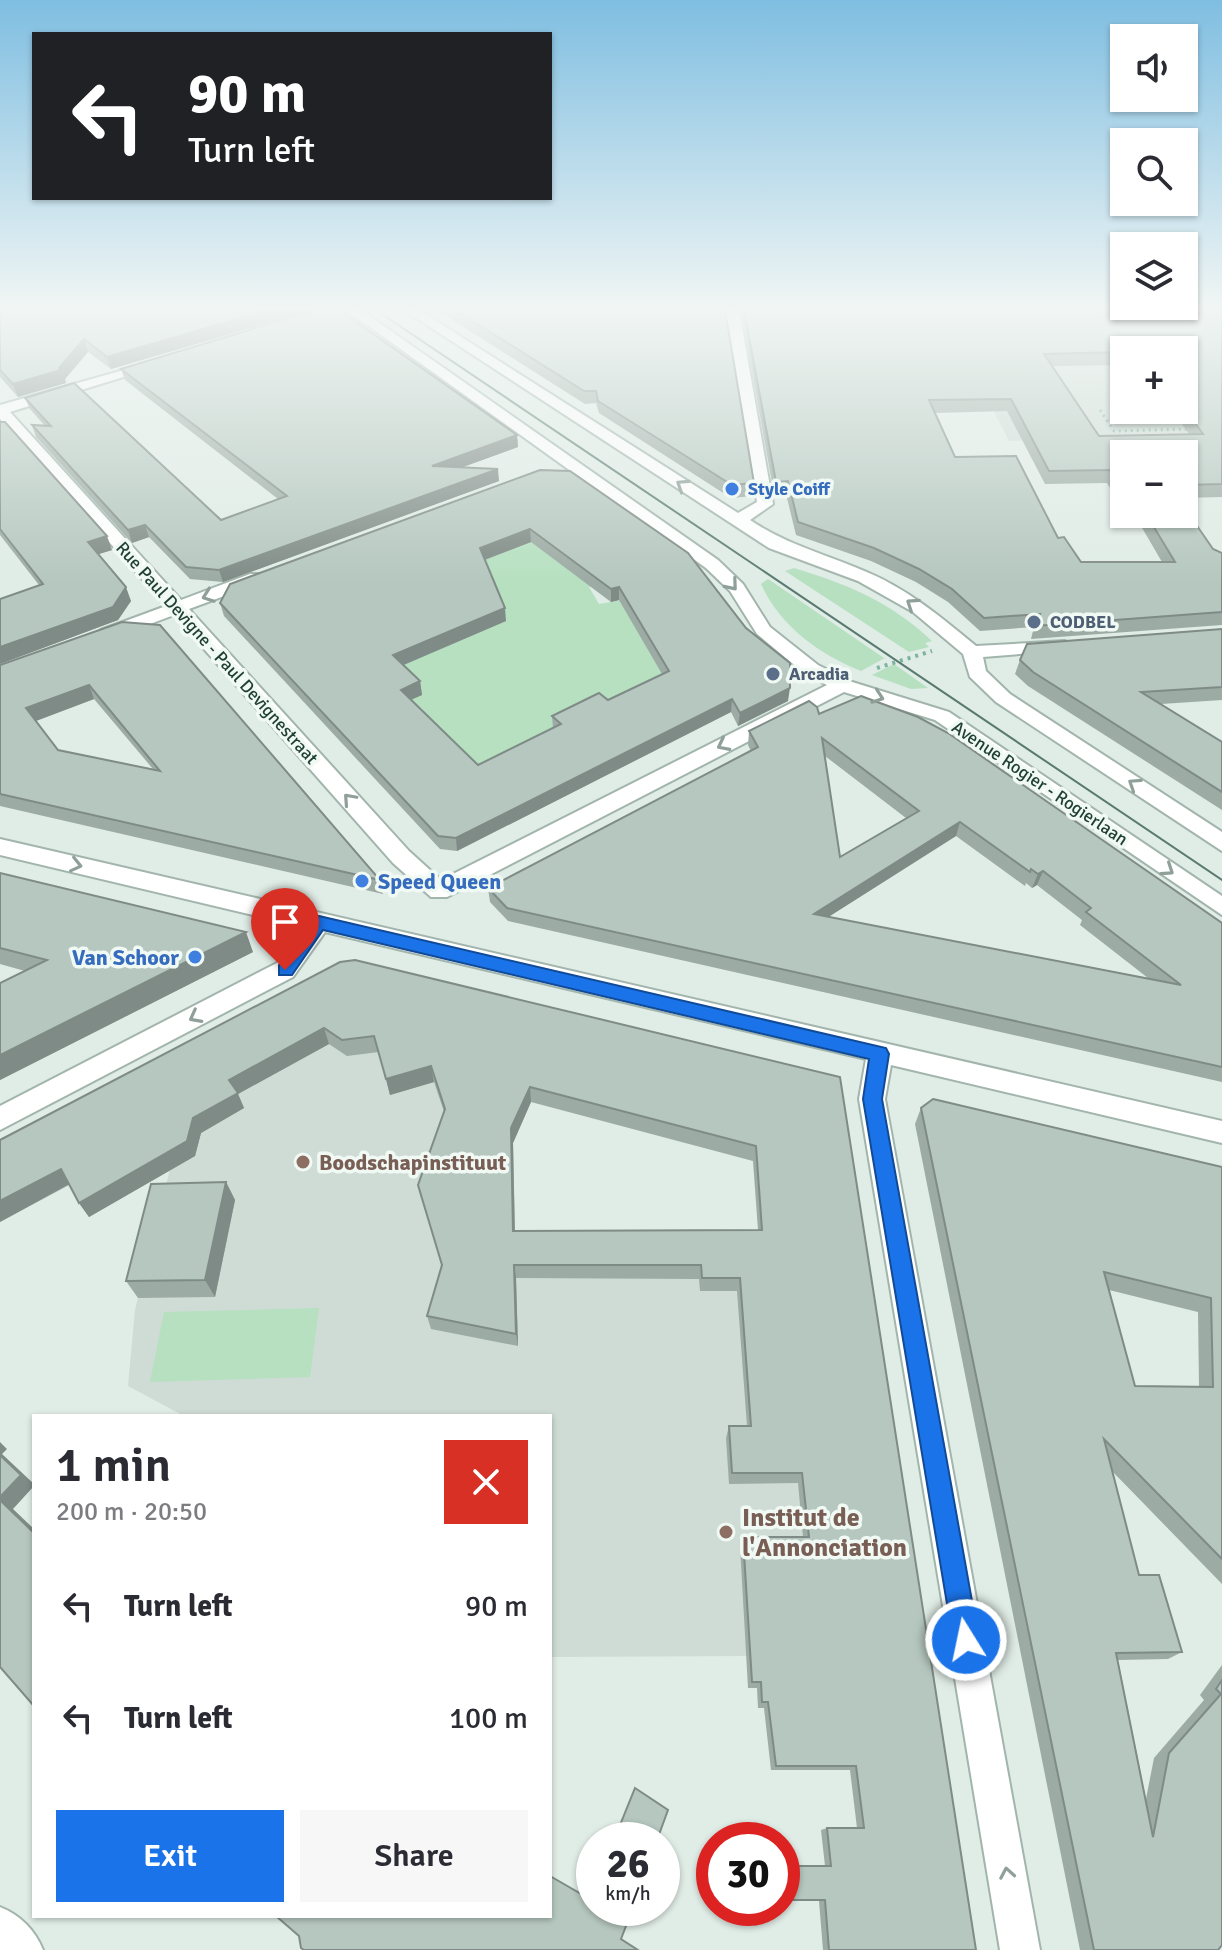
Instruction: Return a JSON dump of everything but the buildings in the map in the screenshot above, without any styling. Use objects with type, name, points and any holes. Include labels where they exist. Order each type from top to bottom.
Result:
[{"type":"street","points":[[0,410],[30,401]]},
{"type":"street","name":"Avenue Rogier - Rogierlaan","points":[[475,401],[562,465],[712,564],[737,588],[763,630],[811,669],[842,685],[942,716],[1222,907]]},
{"type":"street","points":[[551,401],[775,544],[890,589],[972,652],[977,673],[1003,698],[1222,843]]},
{"type":"street","points":[[737,521],[765,504],[747,401]]},
{"type":"street","name":"Rue Paul Devigne - Paul Devignestraat","points":[[0,410],[401,857],[439,891],[842,685]]},
{"type":"street","points":[[83,643],[275,571]]},
{"type":"street","points":[[972,652],[1083,643]]},
{"type":"street","points":[[0,847],[1222,1132]]},
{"type":"street","points":[[0,1119],[285,970],[319,923]]},
{"type":"street","points":[[880,1054],[872,1099],[1020,1950]]},
{"type":"path","points":[[1100,410],[1114,431],[1207,429]]},
{"type":"path","points":[[842,685],[888,663],[938,649],[972,652]]},
{"type":"shaded area","points":[[989,401],[1110,401],[1110,424],[1198,424],[1198,401],[1222,401],[1222,435],[1009,441]]},
{"type":"shaded area","points":[[344,979],[430,1069],[518,1346],[515,1245],[759,1244],[920,1648],[747,1656],[552,1657],[552,1414],[180,1414],[128,1386],[135,1310],[183,1117]]},
{"type":"green space","points":[[544,535],[597,586],[589,587],[599,604],[655,594],[637,630],[647,647],[699,663],[450,792],[304,612]]},
{"type":"green space","points":[[794,568],[850,588],[884,605],[932,641],[925,643],[929,647],[909,652],[785,571]]},
{"type":"green space","points":[[768,579],[885,658],[861,671],[816,647],[790,626],[769,599],[761,584]]},
{"type":"green space","points":[[894,664],[928,688],[911,689],[872,675]]},
{"type":"green space","points":[[319,1308],[310,1377],[150,1382],[164,1312]]},
{"type":"tram line","points":[[511,401],[1222,880]]},
{"type":"place","name":"Style Coiff","points":[[732,489]]},
{"type":"place","name":"CODBEL","points":[[1034,622]]},
{"type":"place","name":"Arcadia","points":[[773,674]]},
{"type":"place","name":"Speed Queen","points":[[362,881]]},
{"type":"place","name":"Van Schoor","points":[[195,957]]},
{"type":"place","name":"Boodschapinstituut","points":[[303,1162]]},
{"type":"place","name":"Institut de l'Annonciation","points":[[726,1532]]},
{"type":"route","points":[[285,970],[299,955],[319,923],[880,1054],[872,1099],[966,1640]]}]
